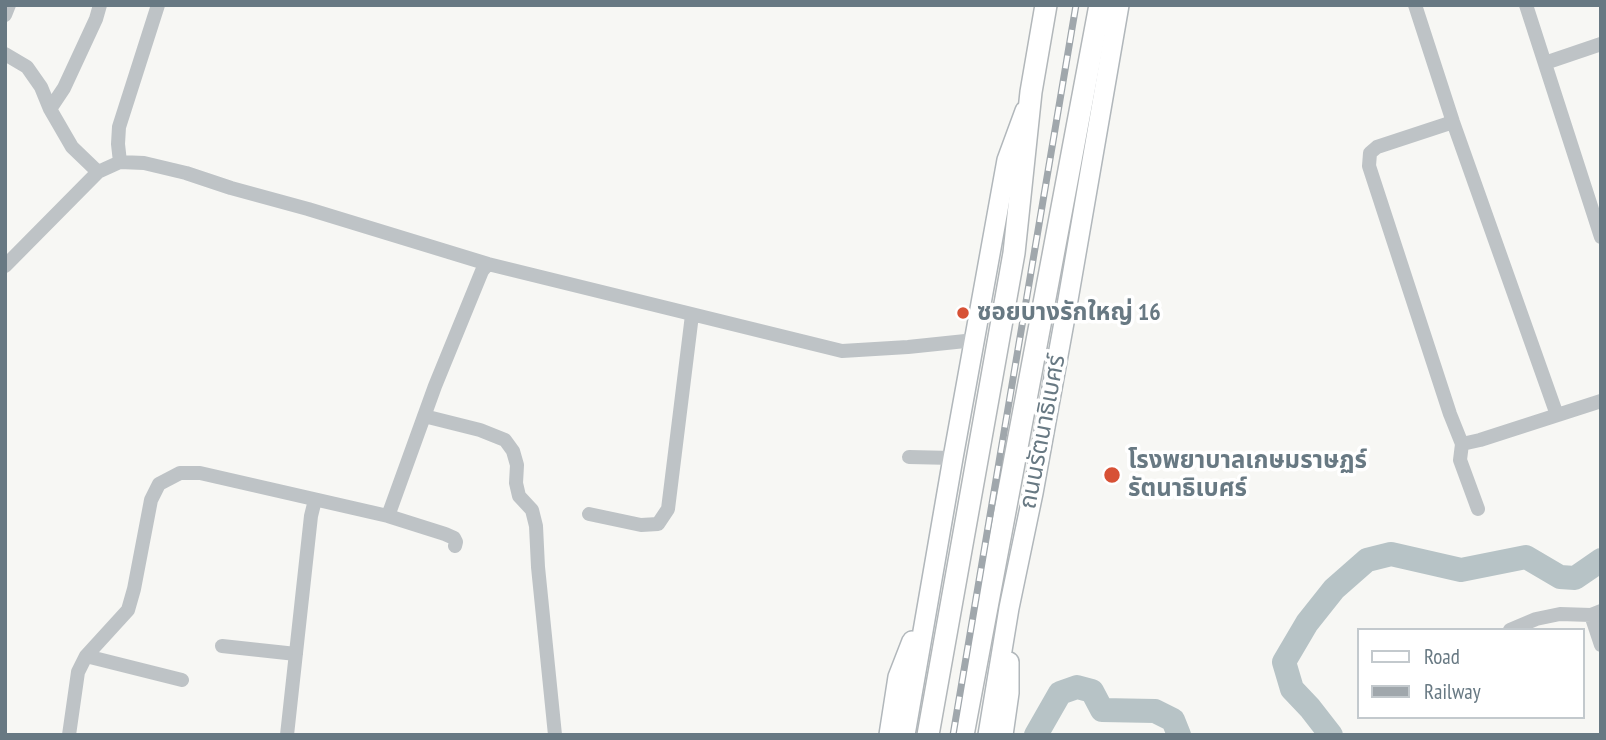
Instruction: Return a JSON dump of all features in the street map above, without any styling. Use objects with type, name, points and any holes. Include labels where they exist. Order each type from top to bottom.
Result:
[{"type":"main road","points":[[928,735],[1014,253],[1031,92],[1046,5]]},
{"type":"main road","name":"ถนนรัตนาธิเบศร์","points":[[962,735],[1100,5]]},
{"type":"main road","name":"ถนนรัตนาธิเบศร์","points":[[988,735],[1119,5]]},
{"type":"main road","points":[[905,735],[1007,160],[1031,92]]},
{"type":"main road","points":[[889,735],[898,677],[929,594]]},
{"type":"main road","points":[[1003,735],[1009,693],[1009,608]]},
{"type":"street","points":[[5,15],[9,5]]},
{"type":"street","points":[[50,109],[64,88],[100,5]]},
{"type":"street","points":[[120,162],[119,127],[158,5]]},
{"type":"street","points":[[1415,5],[1453,122],[1557,415]]},
{"type":"street","points":[[1526,5],[1600,230]]},
{"type":"street","points":[[1545,63],[1601,44]]},
{"type":"street","points":[[5,54],[27,67],[41,87],[50,109],[72,147],[98,172]]},
{"type":"street","points":[[1453,122],[1377,147],[1370,153],[1369,166],[1462,444],[1460,460],[1478,509]]},
{"type":"street","points":[[6,260],[98,172],[120,162],[144,163],[309,209],[488,264],[842,351],[975,340]]},
{"type":"street","points":[[388,516],[435,386],[482,271],[488,264]]},
{"type":"street","points":[[589,514],[641,525],[659,524],[667,509],[692,315]]},
{"type":"street","points":[[1462,444],[1601,401]]},
{"type":"street","points":[[424,416],[480,430],[505,440],[513,451],[517,465],[516,483],[519,496],[532,510],[536,526],[555,735]]},
{"type":"street","points":[[909,457],[953,458]]},
{"type":"street","points":[[69,735],[78,672],[86,656],[128,610],[135,589],[151,500],[159,484],[180,473],[200,473],[388,516],[445,534],[454,538],[456,546]]},
{"type":"street","points":[[287,735],[315,500]]},
{"type":"street","points":[[1515,628],[1536,619],[1560,614],[1596,613],[1601,645]]},
{"type":"street","points":[[222,646],[296,654]]},
{"type":"street","points":[[86,656],[182,680]]},
{"type":"waterway","points":[[1331,735],[1292,689],[1284,662],[1307,623],[1334,589],[1367,560],[1391,554],[1461,570],[1526,557],[1560,577],[1575,578],[1601,560]]},
{"type":"waterway","points":[[1036,735],[1060,693],[1077,687],[1092,691],[1102,710],[1155,711],[1173,720],[1179,735]]},
{"type":"railway","points":[[953,735],[1076,5]]},
{"type":"place","name":"ซอยบางรักใหญ่ 16","points":[[963,313]]},
{"type":"place","name":"โรงพยาบาลเกษมราษฏร์ รัตนาธิเบศร์","points":[[1112,475]]}]
